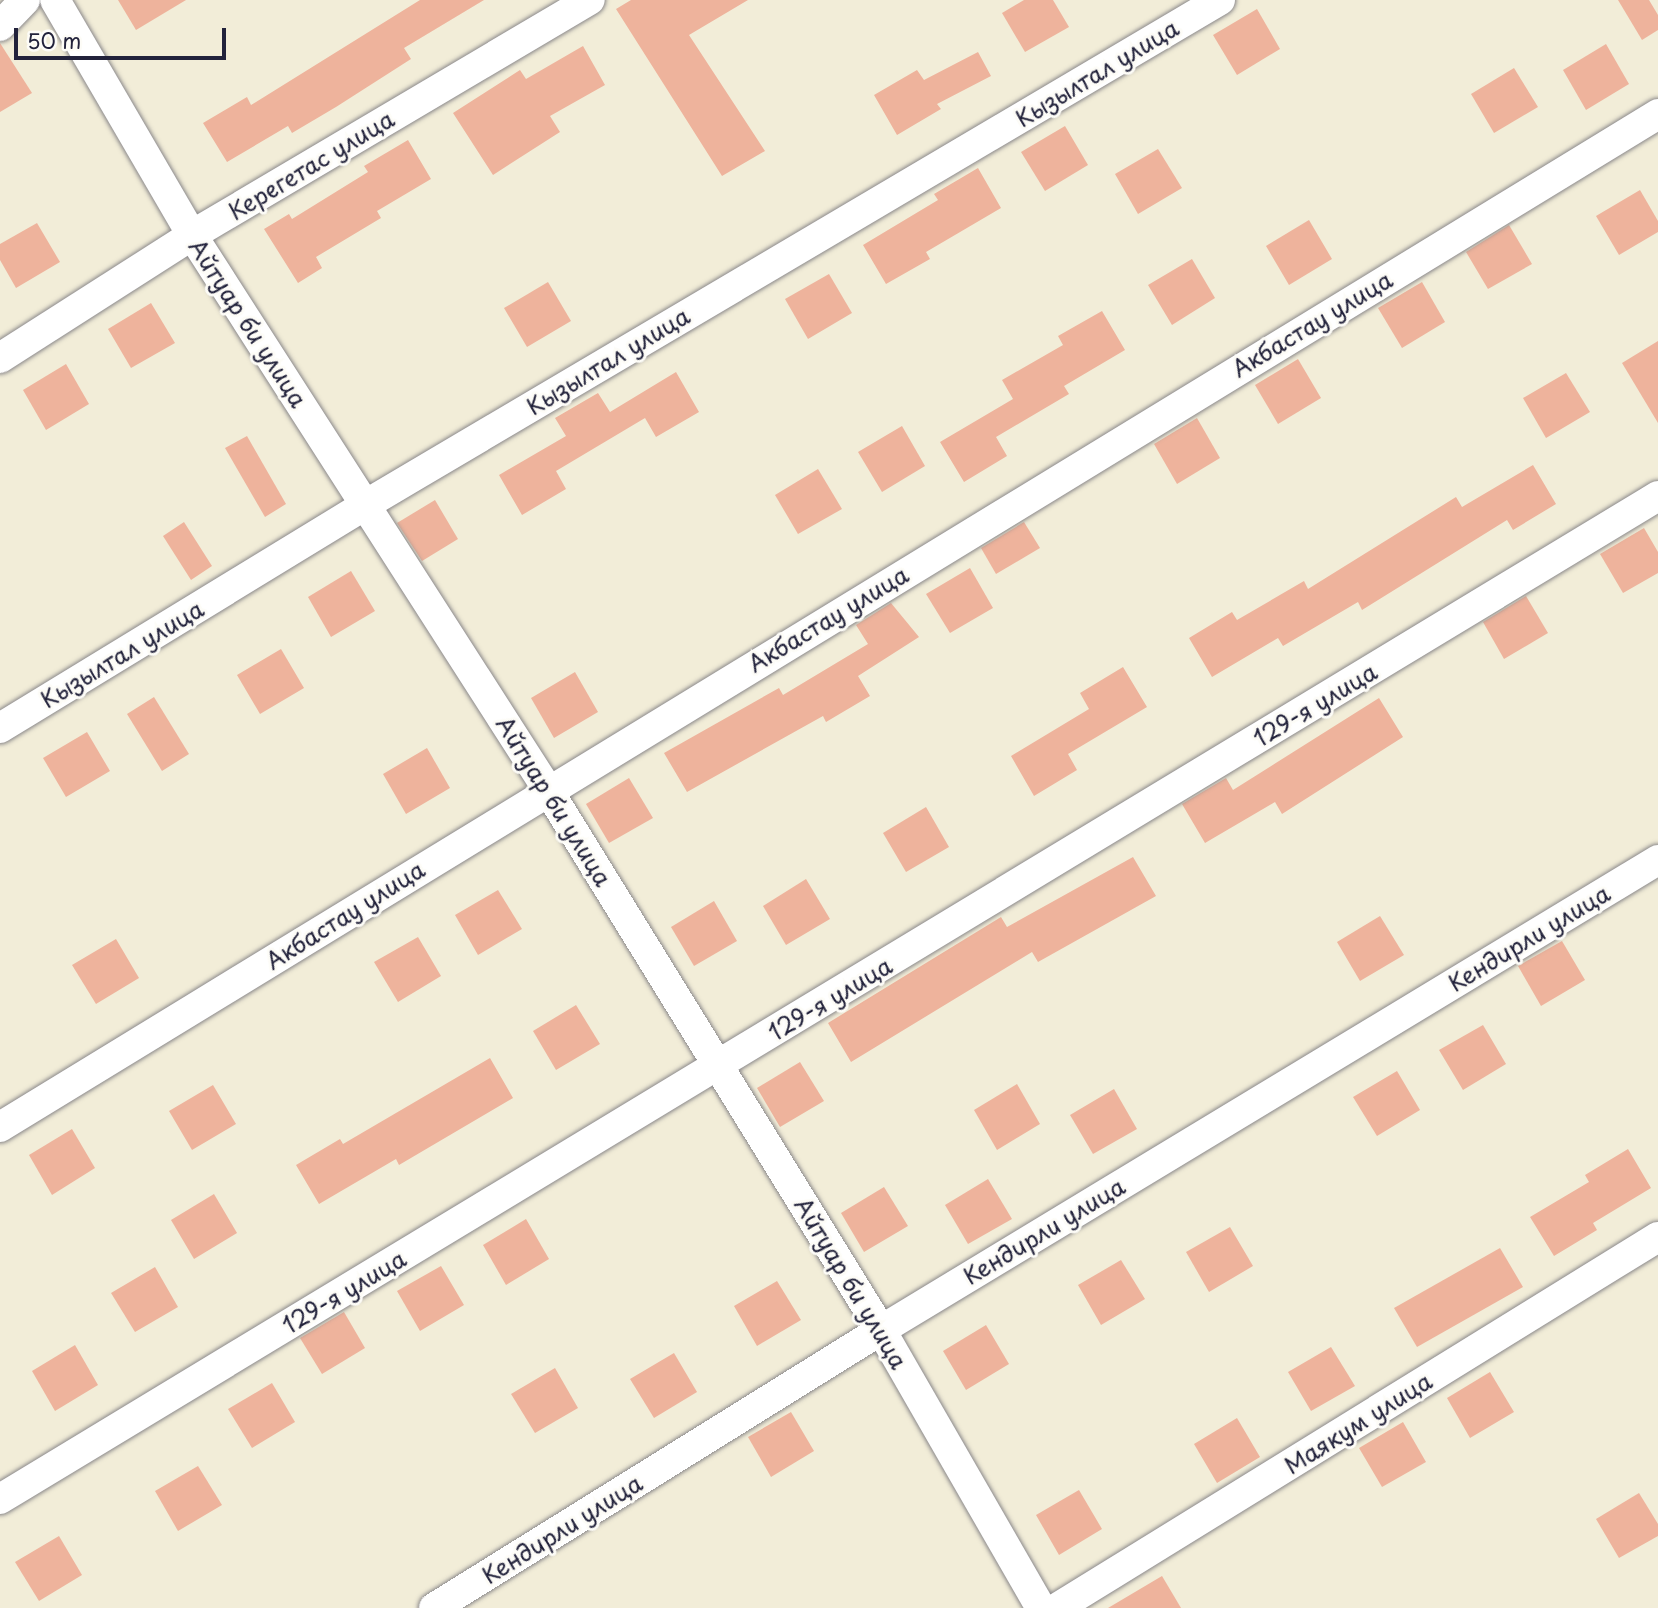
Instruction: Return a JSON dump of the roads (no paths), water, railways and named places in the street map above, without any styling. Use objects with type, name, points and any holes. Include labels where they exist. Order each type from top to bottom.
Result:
[{"type":"street","points":[[0,26],[24,0]]},
{"type":"street","name":"Айтуар би улица","points":[[55,0],[192,235],[548,790],[881,1330],[1041,1608]]},
{"type":"street","name":"Керегетас улица","points":[[0,358],[192,235],[590,0]]},
{"type":"street","name":"Кызылтал улица","points":[[0,728],[365,505],[1220,0]]},
{"type":"street","name":"Акбастау улица","points":[[0,1127],[1658,114]]},
{"type":"street","name":"129-я улица","points":[[0,1499],[1658,496]]},
{"type":"street","name":"Кендирли улица","points":[[434,1608],[881,1330],[1658,860]]},
{"type":"street","name":"Маякум улица","points":[[1058,1608],[1658,1237]]}]
